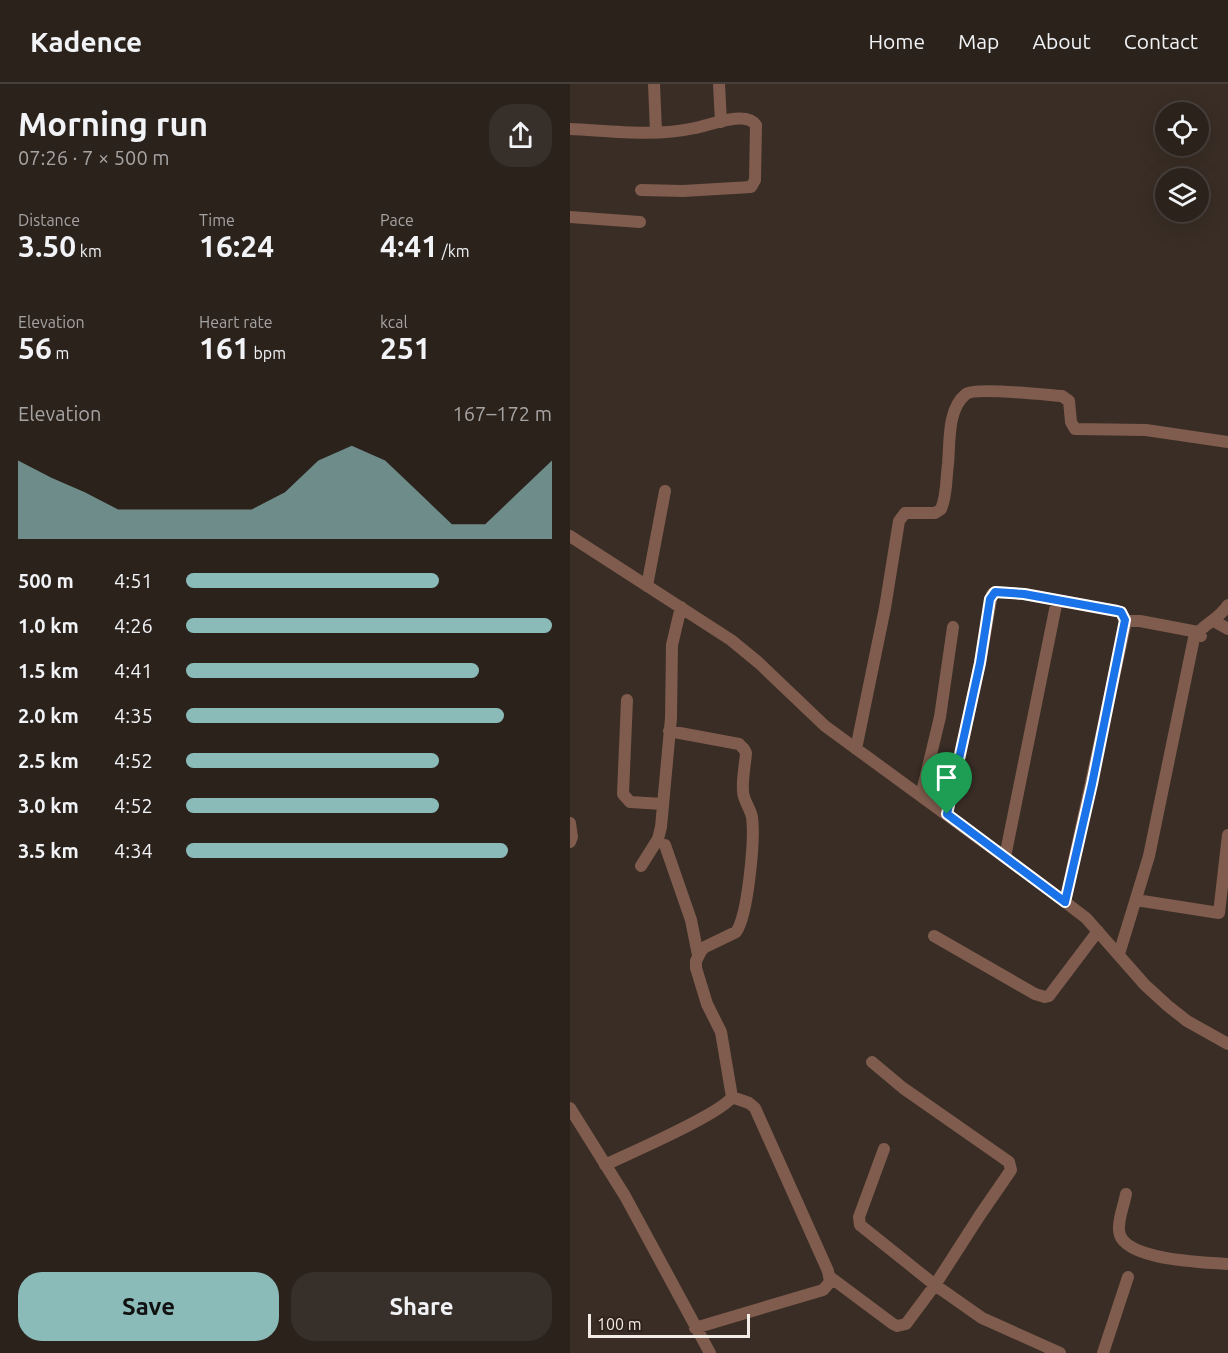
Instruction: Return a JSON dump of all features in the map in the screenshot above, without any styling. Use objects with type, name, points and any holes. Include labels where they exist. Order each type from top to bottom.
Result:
[{"type":"street","points":[[654,84],[656,132]]},
{"type":"street","points":[[719,84],[721,122]]},
{"type":"street","points":[[570,129],[656,132],[686,130],[744,118],[754,121],[756,125],[755,180],[751,188],[641,190]]},
{"type":"street","points":[[570,217],[640,222]]},
{"type":"street","points":[[856,749],[900,521],[905,513],[934,513],[941,510],[945,494],[952,420],[964,396],[969,392],[983,391],[1062,396],[1069,401],[1071,422],[1075,429],[1146,430],[1228,442]]},
{"type":"street","points":[[647,586],[665,491]]},
{"type":"street","points":[[570,536],[731,640],[759,663],[825,726],[1065,902],[1098,931],[1145,986],[1168,1006],[1187,1021],[1228,1044]]},
{"type":"street","points":[[947,814],[980,663],[992,594],[995,592],[1016,593],[1121,612],[1125,620],[1092,784],[1065,902]]},
{"type":"street","points":[[1005,857],[1057,600]]},
{"type":"street","points":[[1119,954],[1149,856],[1194,638],[1215,621],[1228,605]]},
{"type":"street","points":[[641,866],[658,839],[669,731],[672,645],[681,607]]},
{"type":"street","points":[[1125,620],[1140,621],[1199,634]]},
{"type":"street","points":[[1215,621],[1228,629]]},
{"type":"street","points":[[921,796],[940,717],[953,627]]},
{"type":"street","points":[[627,700],[623,794],[630,802],[663,804]]},
{"type":"street","points":[[669,731],[739,744],[746,753],[742,792],[750,811],[752,827],[749,878],[741,918],[736,932],[705,947],[698,955]]},
{"type":"street","points":[[570,823],[573,837],[570,842]]},
{"type":"street","points":[[1136,900],[1219,913],[1228,835]]},
{"type":"street","points":[[605,1165],[710,1113],[728,1102],[732,1096],[722,1032],[707,1004],[696,968],[698,955],[692,920],[665,845]]},
{"type":"street","points":[[934,936],[1035,994],[1045,997],[1049,996],[1098,931]]},
{"type":"street","points":[[732,1096],[755,1108],[830,1277],[897,1326],[906,1324],[1009,1175],[1010,1164],[903,1088],[872,1062]]},
{"type":"street","points":[[570,1108],[625,1196],[710,1353]]},
{"type":"street","points":[[884,1149],[858,1221],[865,1230],[935,1285],[982,1318],[1060,1353]]},
{"type":"street","points":[[1126,1194],[1119,1230],[1121,1238],[1129,1245],[1157,1257],[1228,1264]]},
{"type":"street","points":[[695,1328],[823,1290],[828,1286],[830,1277]]},
{"type":"street","points":[[1103,1353],[1128,1277]]},
{"type":"route","points":[[995,592],[1024,594],[1121,612],[1125,626],[1065,902],[947,814],[980,663],[992,594],[995,592]]}]
